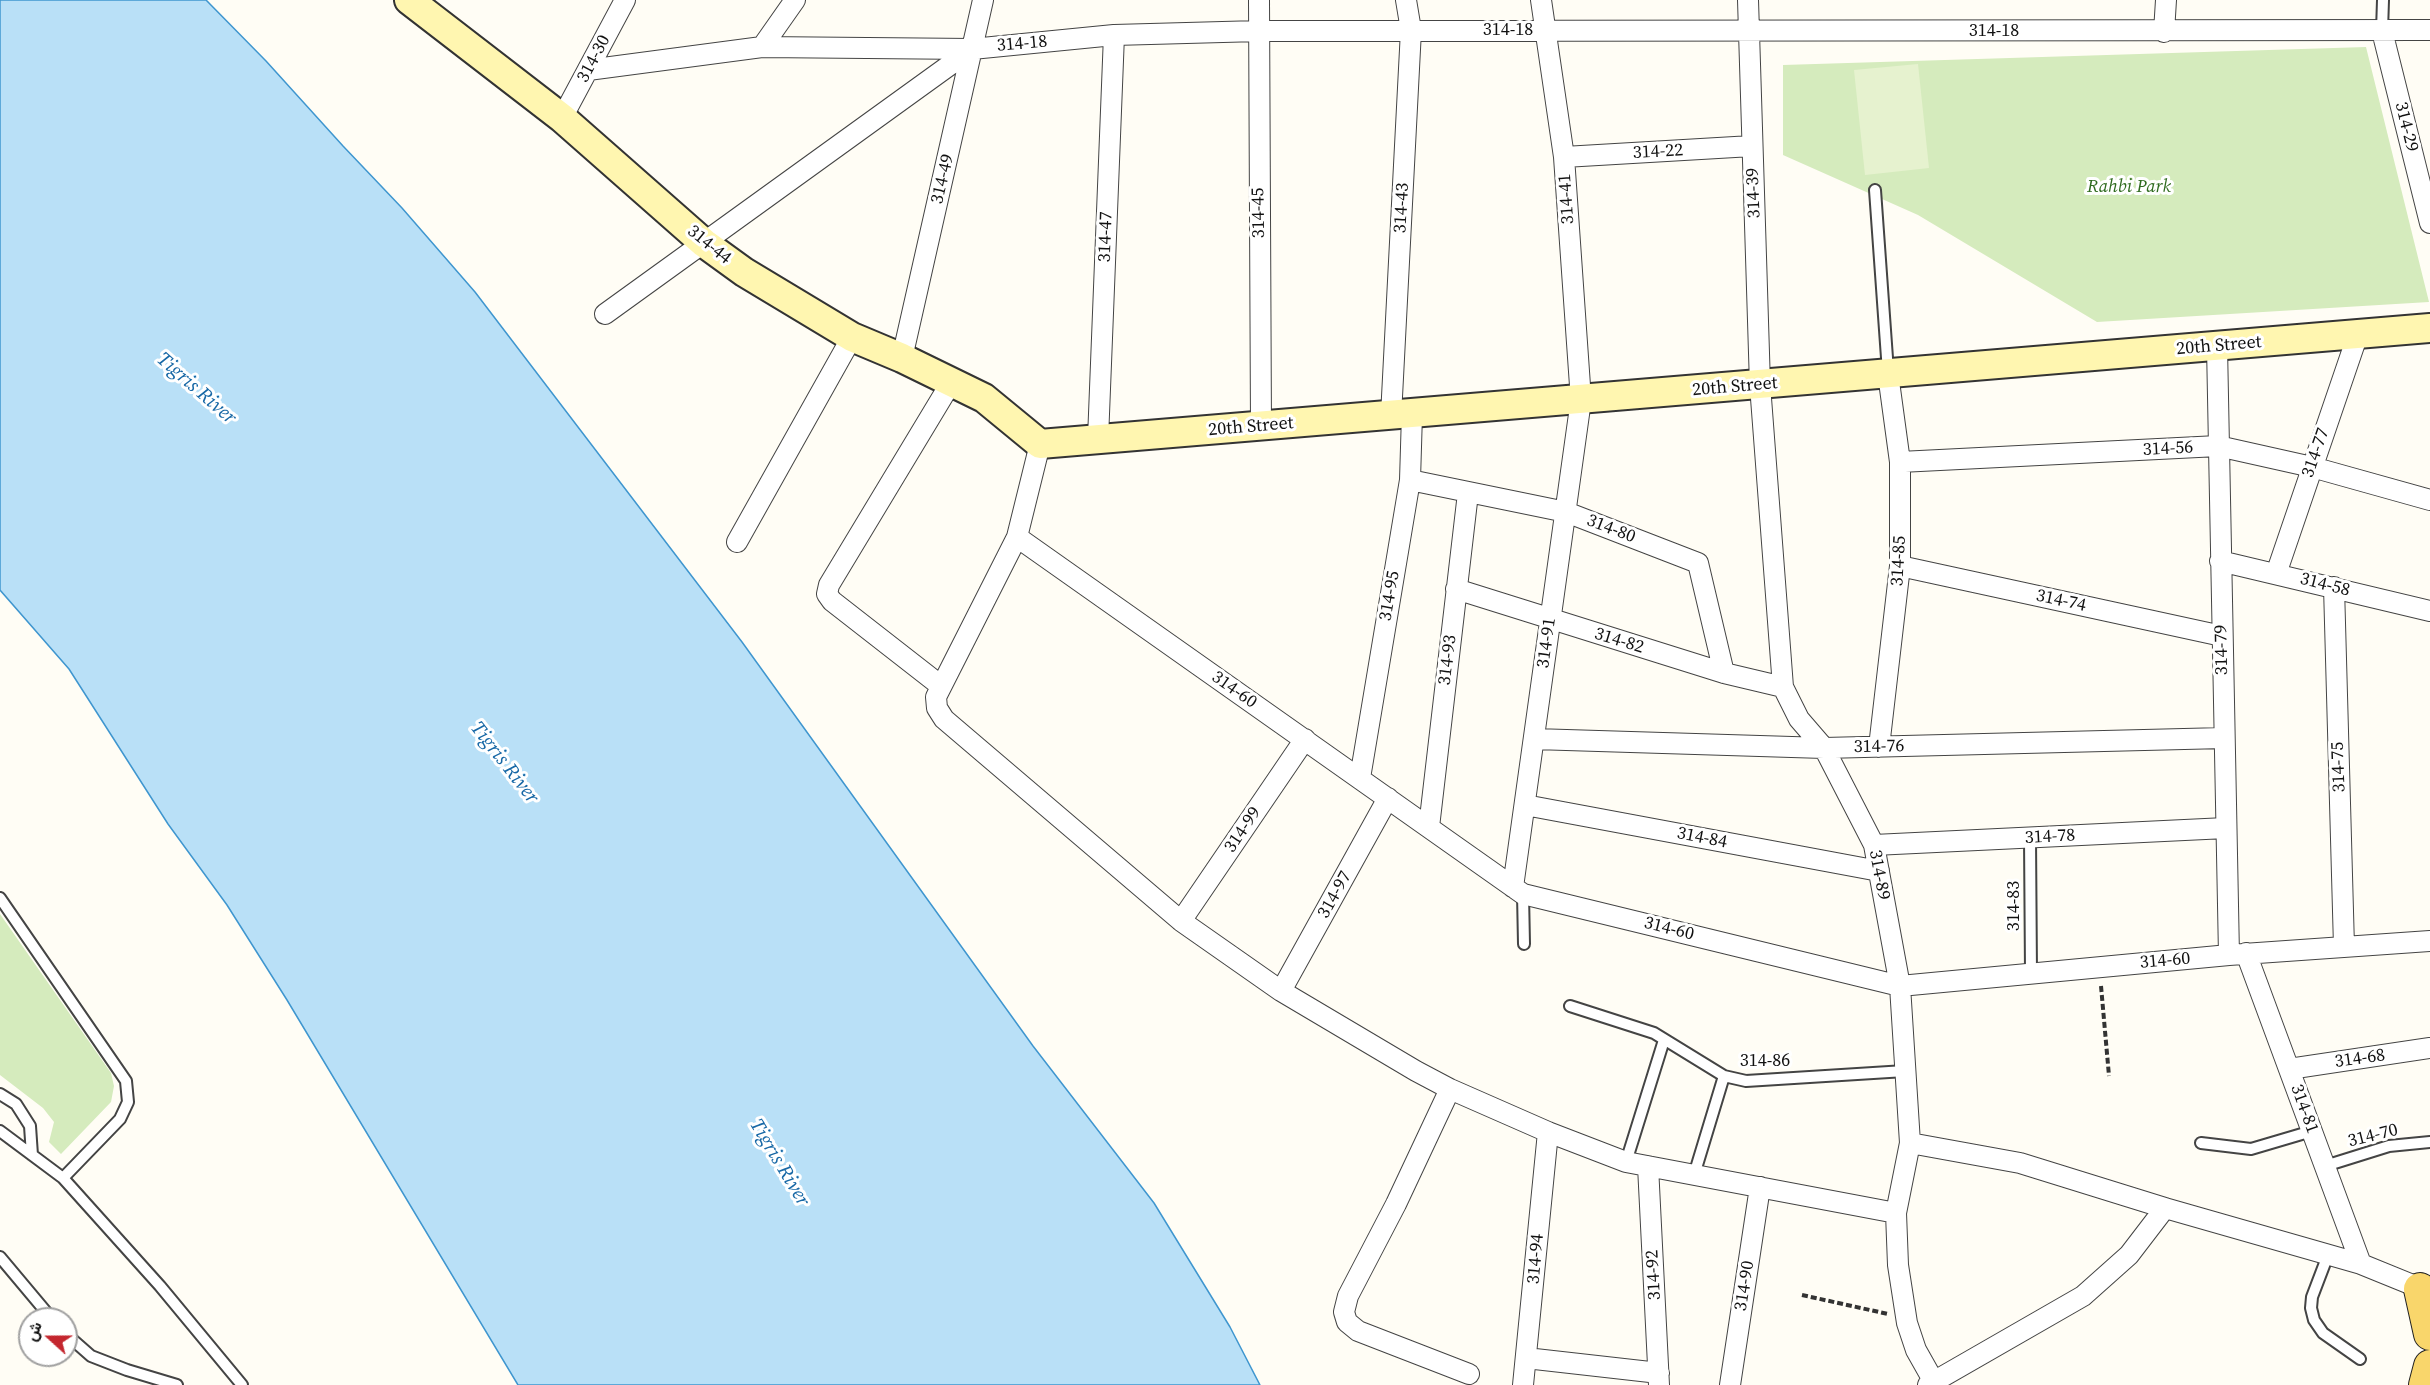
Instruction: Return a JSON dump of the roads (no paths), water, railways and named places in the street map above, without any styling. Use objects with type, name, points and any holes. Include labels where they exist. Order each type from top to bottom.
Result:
[{"type":"main road","points":[[2425,1291],[2430,1334]]},
{"type":"main road","points":[[2425,1385],[2430,1366]]},
{"type":"street","name":"314-30","points":[[562,118],[625,0]]},
{"type":"street","points":[[762,47],[795,0]]},
{"type":"street","name":"314-49","points":[[902,358],[983,0]]},
{"type":"street","name":"314-45","points":[[1259,0],[1261,426]]},
{"type":"street","name":"314-43","points":[[1402,415],[1411,30],[1406,0]]},
{"type":"street","name":"314-41","points":[[1541,0],[1564,157],[1581,400]]},
{"type":"street","name":"314-39","points":[[1748,0],[1760,385]]},
{"type":"street","points":[[2164,32],[2166,0]]},
{"type":"street","name":"314-44","points":[[417,2],[562,118],[704,243],[744,272],[852,337],[902,358],[984,398],[1040,444]]},
{"type":"street","name":"314-18","points":[[588,70],[762,47],[972,49],[1114,35],[1259,31],[2430,30]]},
{"type":"street","name":"314-29","points":[[2382,31],[2430,223]]},
{"type":"street","name":"314-47","points":[[1098,440],[1114,35]]},
{"type":"street","points":[[605,314],[972,49]]},
{"type":"street","name":"314-22","points":[[1564,157],[1752,146]]},
{"type":"street","name":"20th Street","points":[[1040,444],[2430,328]]},
{"type":"street","name":"314-77","points":[[2276,574],[2358,334]]},
{"type":"street","points":[[736,542],[852,337]]},
{"type":"street","name":"314-79","points":[[2217,346],[2226,828],[2238,954]]},
{"type":"street","name":"314-85","points":[[1879,747],[1900,566],[1900,462],[1888,374]]},
{"type":"street","points":[[941,687],[832,602],[827,594],[830,585],[951,381]]},
{"type":"street","name":"314-89","points":[[1760,385],[1783,687],[1799,719],[1824,748],[1874,845],[1900,986],[1910,1143],[1896,1213],[1898,1265],[1906,1318],[1916,1350],[1931,1383]]},
{"type":"street","name":"314-91","points":[[1518,890],[1525,805],[1581,400]]},
{"type":"street","name":"314-95","points":[[1360,778],[1410,480],[1402,415]]},
{"type":"street","points":[[1040,444],[1017,537],[936,697],[937,708],[944,719],[1181,921],[1281,991],[1450,1089],[1548,1132],[1626,1162],[1896,1213]]},
{"type":"street","name":"314-56","points":[[1900,462],[2218,446],[2312,467],[2430,500]]},
{"type":"street","name":"314-80","points":[[1410,480],[1566,512],[1698,563],[1724,673]]},
{"type":"street","name":"314-93","points":[[1429,827],[1468,493]]},
{"type":"street","name":"314-60","points":[[1017,537],[1518,890],[1900,986],[2238,954],[2430,941]]},
{"type":"street","name":"314-58","points":[[2220,561],[2430,611]]},
{"type":"street","name":"314-74","points":[[1900,566],[2222,636]]},
{"type":"street","name":"314-75","points":[[2334,587],[2344,947]]},
{"type":"street","name":"314-82","points":[[1456,589],[1724,673],[1783,687]]},
{"type":"street","name":"314-76","points":[[1534,739],[1824,748],[2224,738]]},
{"type":"street","name":"314-99","points":[[1181,921],[1305,739]]},
{"type":"street","name":"314-97","points":[[1281,991],[1388,798]]},
{"type":"street","name":"314-84","points":[[1525,805],[1879,870]]},
{"type":"street","name":"314-78","points":[[1874,845],[2226,828]]},
{"type":"street","name":"314-81","points":[[2238,954],[2289,1069],[2361,1264]]},
{"type":"street","name":"314-68","points":[[2289,1069],[2430,1048]]},
{"type":"street","points":[[1450,1089],[1396,1204],[1348,1296],[1344,1312],[1347,1322],[1358,1331],[1469,1374]]},
{"type":"street","name":"314-94","points":[[1523,1385],[1548,1132]]},
{"type":"street","points":[[1910,1143],[2020,1163],[2165,1208],[2361,1264],[2425,1291]]},
{"type":"street","name":"314-92","points":[[1648,1166],[1659,1379]]},
{"type":"street","name":"314-90","points":[[1730,1385],[1760,1187]]},
{"type":"street","points":[[1931,1383],[2083,1296],[2128,1255],[2165,1208]]},
{"type":"street","points":[[1526,1358],[1659,1379]]},
{"type":"lane","points":[[2382,31],[2383,0]]},
{"type":"lane","points":[[1875,190],[1888,374]]},
{"type":"lane","name":"314-83","points":[[2030,837],[2031,973]]},
{"type":"lane","points":[[1518,890],[1524,944]]},
{"type":"lane","points":[[0,898],[126,1081],[128,1102],[120,1119],[63,1178]]},
{"type":"lane","name":"314-86","points":[[1570,1006],[1654,1033],[1724,1076],[1746,1081],[1905,1071]]},
{"type":"lane","points":[[1626,1162],[1664,1040]]},
{"type":"lane","points":[[1694,1175],[1724,1076]]},
{"type":"lane","points":[[0,1094],[16,1104],[30,1126],[32,1155]]},
{"type":"lane","points":[[0,1131],[63,1178],[160,1286],[242,1385]]},
{"type":"lane","points":[[2201,1143],[2251,1149],[2312,1131]]},
{"type":"lane","name":"314-70","points":[[2325,1166],[2389,1146],[2430,1142]]},
{"type":"lane","points":[[2328,1255],[2312,1297],[2311,1308],[2314,1320],[2323,1333],[2360,1359]]},
{"type":"lane","points":[[0,1257],[42,1307]]},
{"type":"lane","points":[[78,1345],[91,1356],[177,1385]]},
{"type":"water","name":"Tigris River","points":[[0,0],[206,0],[266,61],[402,208],[475,292],[742,642],[1033,1046],[1154,1203],[1230,1327],[1260,1385],[518,1385],[287,1000],[227,905],[168,824],[69,669],[0,590]]},
{"type":"park label","name":"Rahbi Park","points":[[2129,187]]}]
